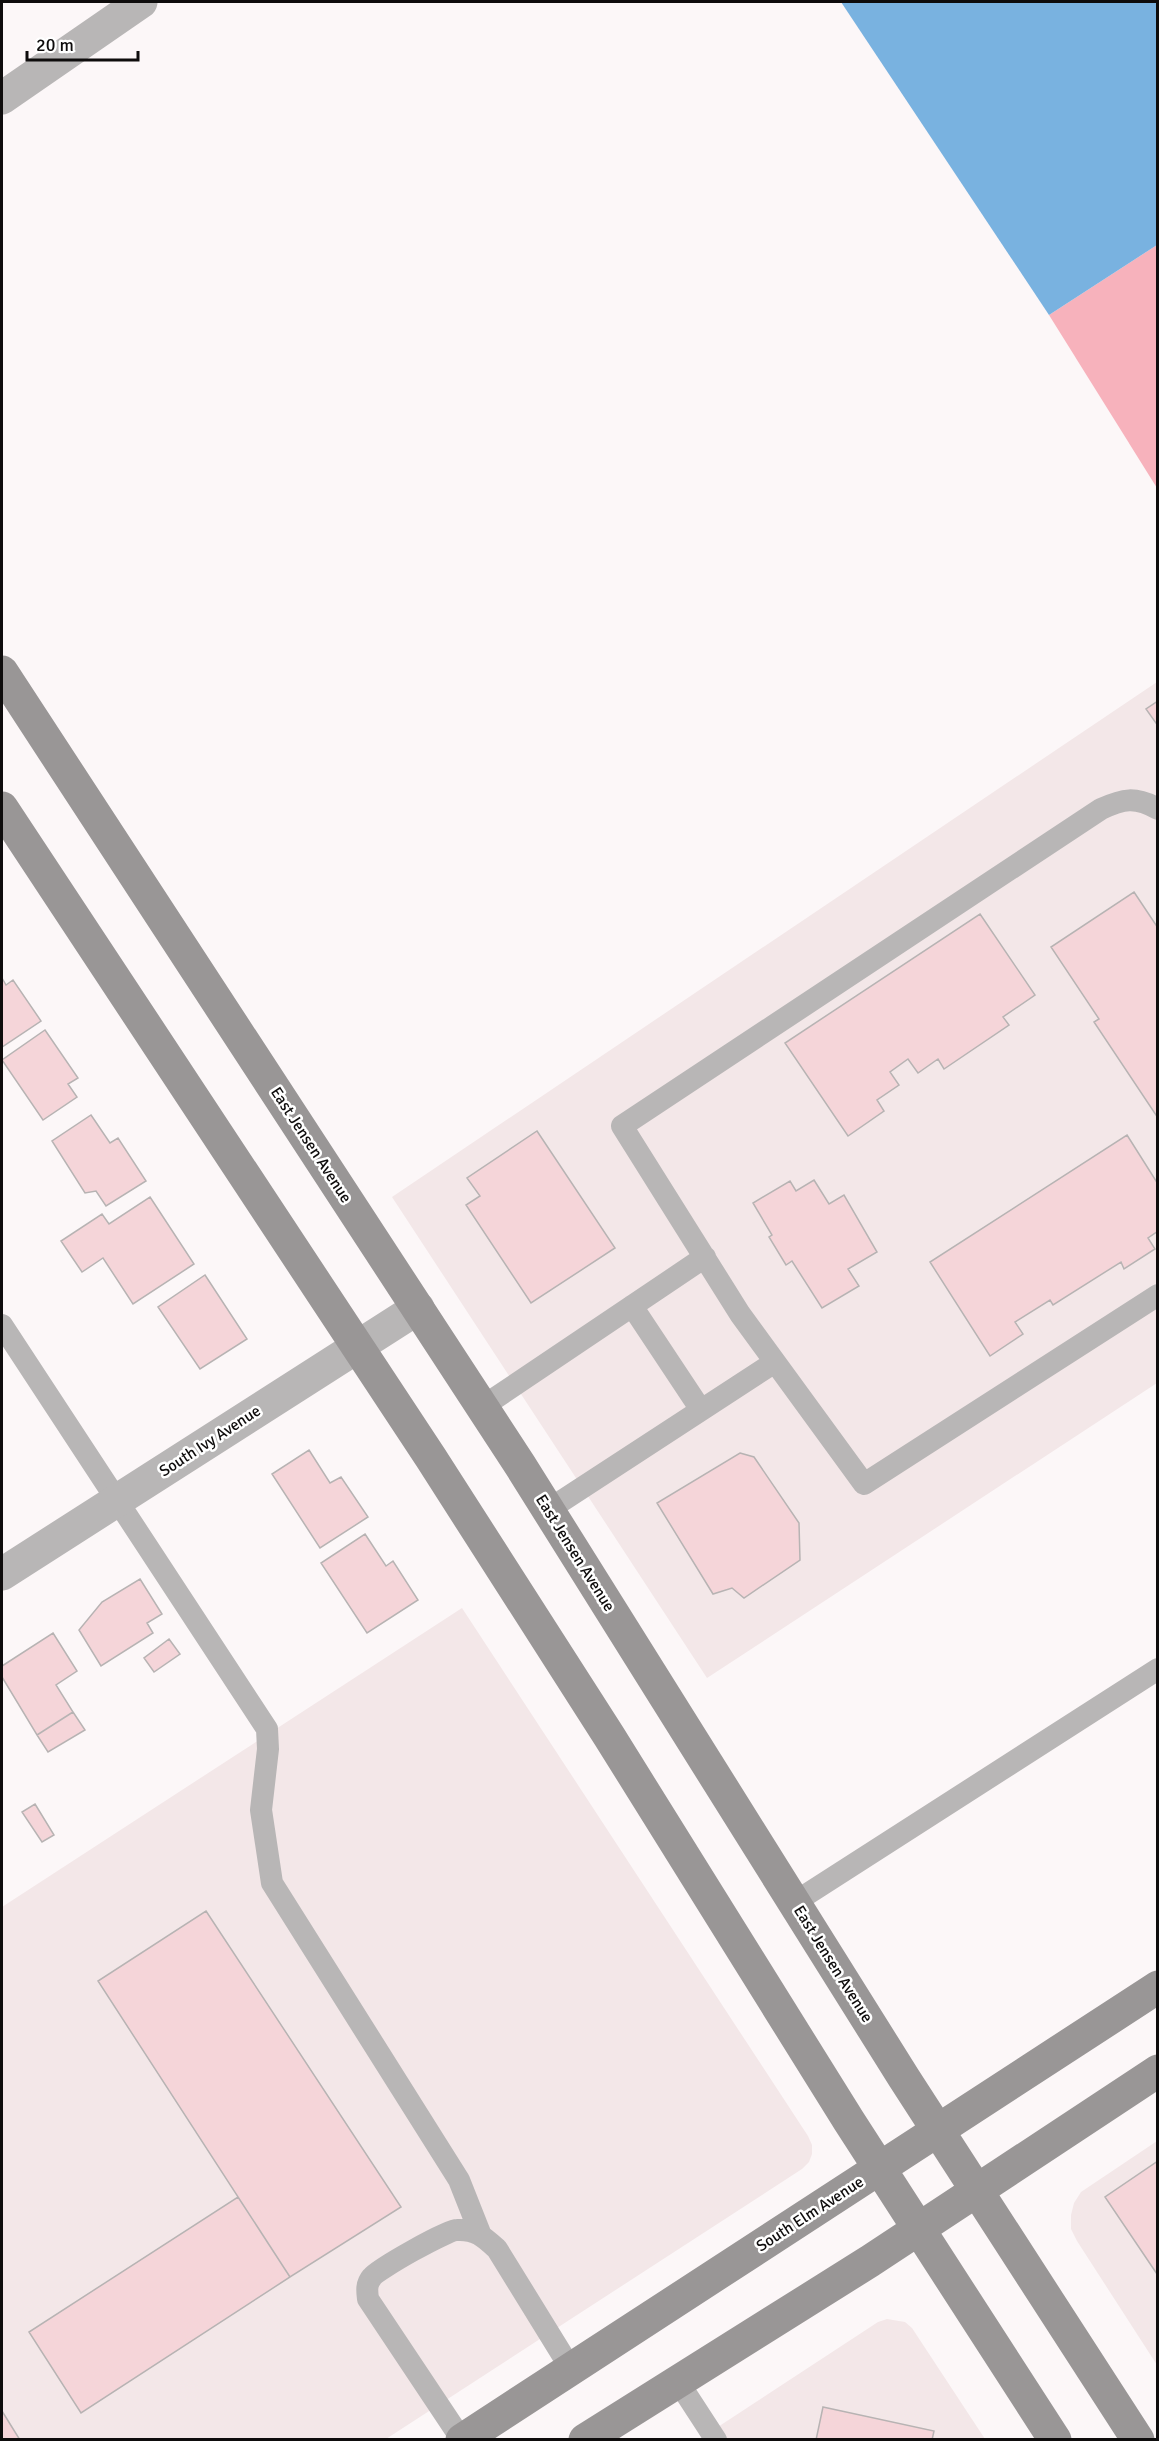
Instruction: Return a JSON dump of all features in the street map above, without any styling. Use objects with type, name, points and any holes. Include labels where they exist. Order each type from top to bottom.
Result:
[{"type":"main road","name":"East Jensen Avenue","points":[[2,672],[482,1407],[976,2191],[1138,2439]]},
{"type":"main road","points":[[2,808],[142,1023],[359,1346],[609,1736],[879,2168],[1055,2439]]},
{"type":"main road","name":"South Elm Avenue","points":[[462,2439],[1158,1987]]},
{"type":"main road","points":[[585,2439],[920,2229],[1158,2071]]},
{"type":"street","points":[[2,98],[141,2]]},
{"type":"street","name":"South Ivy Avenue","points":[[2,1574],[418,1308]]},
{"type":"lane","points":[[1158,809],[1147,803],[1123,799],[1101,809],[622,1126],[740,1314],[864,1484],[1158,1295]]},
{"type":"lane","points":[[482,1407],[705,1257]]},
{"type":"lane","points":[[632,1306],[701,1410]]},
{"type":"lane","points":[[2,1325],[267,1729],[268,1749],[261,1810],[272,1883],[459,2180],[480,2233],[497,2249],[571,2369]]},
{"type":"lane","points":[[548,1510],[775,1362]]},
{"type":"lane","points":[[795,1902],[1158,1669]]},
{"type":"lane","points":[[462,2439],[368,2299],[366,2287],[372,2276],[455,2229],[480,2233]]},
{"type":"lane","points":[[678,2380],[716,2439]]},
{"type":"shaded area","points":[[1157,245],[1157,488],[1049,315]]},
{"type":"shaded area","points":[[1157,682],[1157,1383],[707,1678],[392,1197]]},
{"type":"shaded area","points":[[462,1608],[808,2136],[812,2145],[809,2162],[802,2169],[386,2439],[2,2440],[2,1907]]},
{"type":"shaded area","points":[[1157,2141],[1157,2365],[1077,2241],[1071,2229],[1071,2215],[1074,2203],[1081,2192]]},
{"type":"shaded area","points":[[887,2319],[905,2322],[912,2328],[985,2439],[698,2440],[878,2322]]},
{"type":"water","points":[[841,2],[1157,2],[1157,245],[1049,315]]},
{"type":"building","points":[[1158,701],[1158,726],[1146,709]]},
{"type":"building","points":[[1134,892],[1158,928],[1158,1118],[1094,1022],[1099,1019],[1051,947]]},
{"type":"building","points":[[980,914],[1035,995],[1003,1017],[1009,1025],[944,1069],[938,1059],[918,1073],[908,1059],[890,1072],[899,1085],[877,1100],[884,1111],[848,1136],[785,1043]]},
{"type":"building","points":[[2,978],[6,985],[13,980],[41,1021],[2,1047]]},
{"type":"building","points":[[45,1030],[78,1078],[68,1084],[77,1097],[43,1120],[2,1060]]},
{"type":"building","points":[[91,1115],[110,1143],[118,1138],[146,1181],[106,1206],[96,1191],[85,1193],[52,1141]]},
{"type":"building","points":[[537,1131],[615,1248],[531,1303],[466,1205],[480,1196],[467,1178]]},
{"type":"building","points":[[1127,1135],[1158,1184],[1158,1231],[1148,1238],[1155,1249],[1124,1269],[1121,1262],[1053,1305],[1050,1300],[1015,1322],[1023,1334],[990,1356],[930,1262]]},
{"type":"building","points":[[814,1180],[829,1204],[844,1195],[877,1252],[848,1269],[859,1286],[822,1308],[792,1261],[786,1265],[769,1237],[772,1235],[753,1203],[790,1181],[796,1191]]},
{"type":"building","points":[[150,1197],[194,1264],[133,1304],[103,1258],[82,1272],[61,1241],[102,1214],[109,1224]]},
{"type":"building","points":[[205,1275],[247,1339],[200,1369],[158,1307]]},
{"type":"building","points":[[309,1450],[330,1483],[341,1477],[368,1517],[320,1548],[272,1474]]},
{"type":"building","points":[[740,1453],[754,1457],[799,1523],[800,1560],[744,1598],[732,1588],[713,1594],[657,1503]]},
{"type":"building","points":[[365,1534],[386,1566],[393,1561],[418,1600],[367,1633],[321,1563]]},
{"type":"building","points":[[140,1579],[162,1614],[147,1623],[153,1633],[101,1666],[79,1630],[102,1602]]},
{"type":"building","points":[[53,1633],[77,1671],[56,1685],[73,1712],[37,1735],[2,1677],[2,1666]]},
{"type":"building","points":[[169,1639],[180,1654],[154,1672],[144,1658]]},
{"type":"building","points":[[73,1712],[85,1730],[48,1752],[37,1735]]},
{"type":"building","points":[[35,1804],[54,1835],[42,1842],[22,1812]]},
{"type":"building","points":[[206,1911],[401,2207],[290,2277],[98,1981]]},
{"type":"building","points":[[1158,2161],[1158,2273],[1157,2274],[1105,2197]]},
{"type":"building","points":[[238,2197],[290,2277],[81,2413],[29,2332]]},
{"type":"building","points":[[823,2407],[934,2431],[932,2440],[816,2440]]},
{"type":"building","points":[[2,2411],[20,2440],[2,2440]]}]
